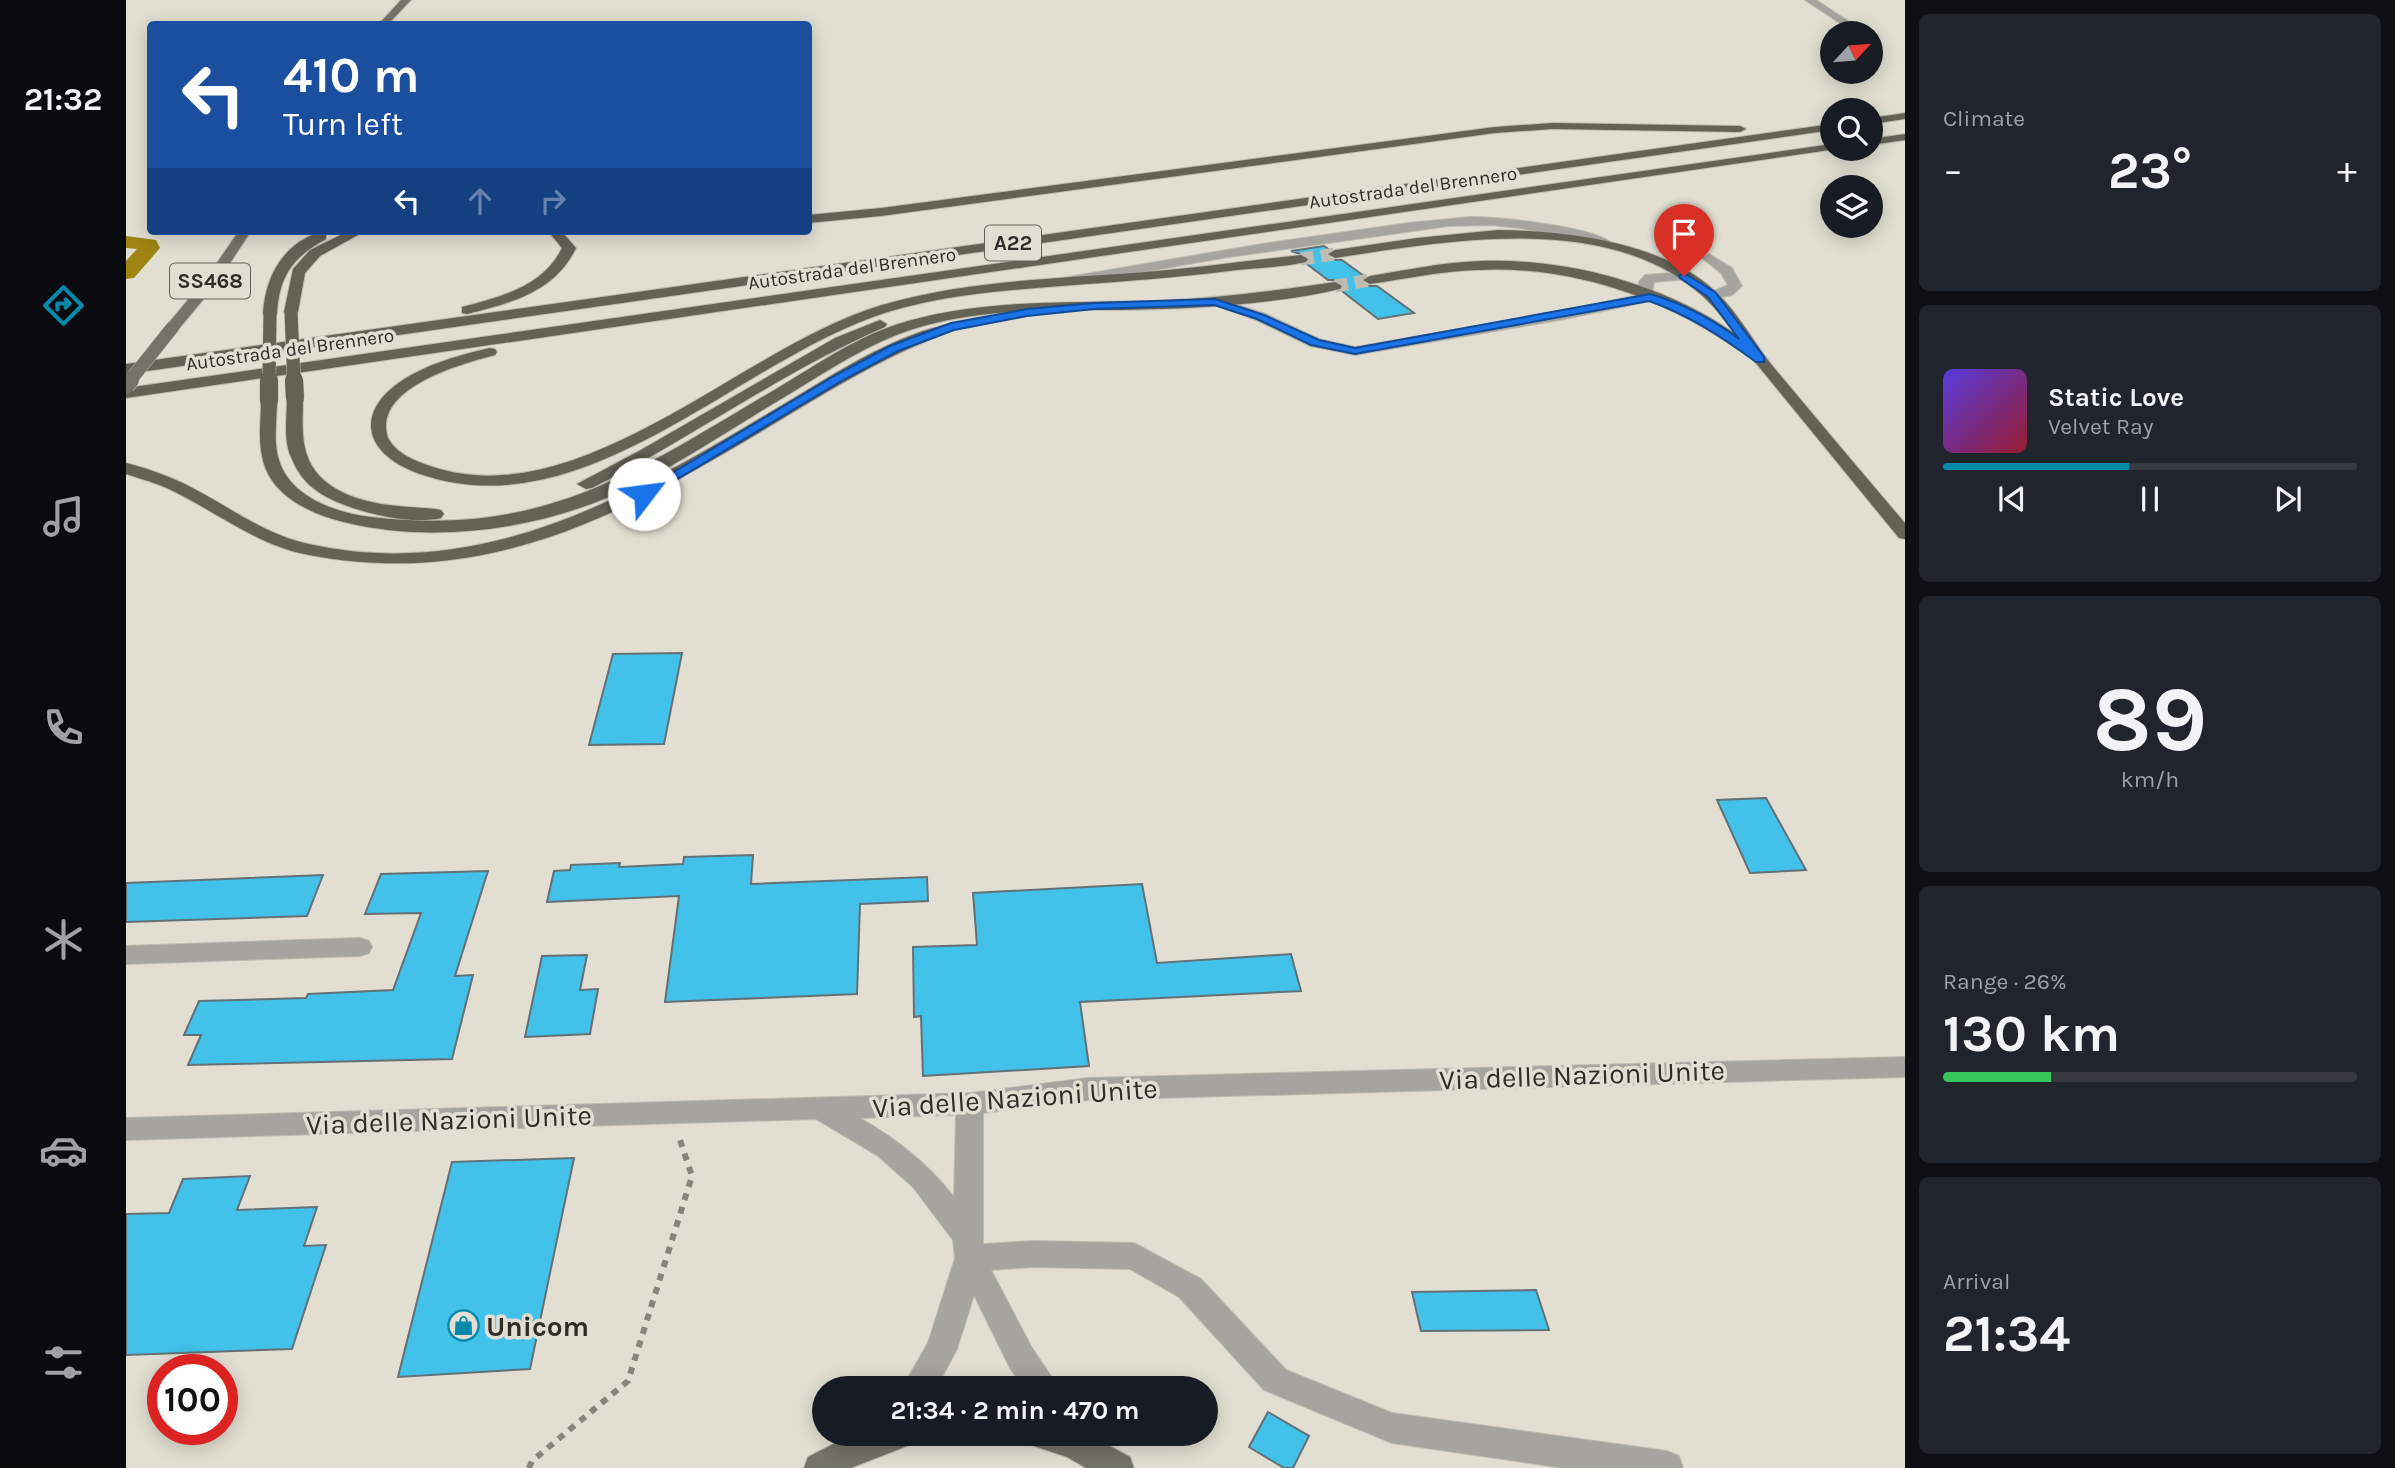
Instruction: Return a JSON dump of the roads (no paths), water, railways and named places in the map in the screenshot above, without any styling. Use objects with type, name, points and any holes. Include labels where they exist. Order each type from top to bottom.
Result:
[{"type":"highway","points":[[1883,115],[1905,114]]},
{"type":"highway","points":[[1883,119],[1905,114]]},
{"type":"highway","points":[[812,219],[881,212],[1508,129],[1615,126],[1742,129],[1820,122]]},
{"type":"highway","name":"Autostrada del Brennero","points":[[126,369],[1820,129]]},
{"type":"highway","points":[[1883,140],[1905,137]]},
{"type":"highway","name":"Autostrada del Brennero","points":[[126,393],[1820,149]]},
{"type":"highway","points":[[1335,254],[1427,240],[1530,233],[1569,235],[1635,252],[1684,276],[1711,295],[1760,360],[1905,534]]},
{"type":"highway","points":[[324,235],[310,242],[282,266],[274,279],[270,314],[269,401],[269,446],[272,462],[278,477],[301,500],[346,518],[403,527],[454,528],[520,519],[580,501],[635,478],[813,373],[884,335],[909,326],[968,312],[1013,307],[1215,302],[1335,286]]},
{"type":"highway","points":[[351,235],[316,253],[298,272],[291,312],[295,443],[299,459],[321,486],[356,503],[410,513],[445,514],[493,510],[550,498],[594,481],[645,455],[840,341],[889,321],[1067,282]]},
{"type":"highway","points":[[195,359],[449,314],[521,293],[556,273],[565,261],[569,248],[558,235]]},
{"type":"highway","points":[[1020,264],[471,356],[435,369],[408,383],[383,406],[377,427],[379,438],[398,458],[434,473],[490,479],[549,472],[581,464],[613,451],[859,317],[922,298],[957,292],[1212,270],[1301,259]]},
{"type":"highway","points":[[1370,280],[1465,266],[1517,265],[1569,272],[1677,307],[1716,327],[1760,360]]},
{"type":"highway","points":[[126,468],[174,485],[271,540],[309,550],[380,559],[460,554],[507,546],[543,536],[644,494],[839,378],[894,348],[928,334],[1027,313],[1094,306]]},
{"type":"main road","points":[[386,21],[405,0]]},
{"type":"main road","name":"SS468","points":[[126,385],[212,280],[242,235]]},
{"type":"main road","points":[[820,1468],[836,1457],[862,1446]]},
{"type":"main road","points":[[1078,1446],[1119,1468]]},
{"type":"street","points":[[1810,0],[1842,21]]},
{"type":"street","points":[[1067,282],[1129,269],[1312,241],[1465,222],[1524,224],[1562,230],[1605,243]]},
{"type":"street","points":[[1709,258],[1727,271],[1735,286],[1727,292],[1711,295]]},
{"type":"street","points":[[1215,302],[1261,317],[1315,343],[1355,351],[1648,296],[1646,282],[1650,278],[1684,276]]},
{"type":"street","points":[[126,955],[360,947]]},
{"type":"street","name":"Via delle Nazioni Unite","points":[[126,1129],[970,1104],[1088,1089],[1905,1067]]},
{"type":"street","points":[[925,1376],[942,1349],[968,1247],[970,1104]]},
{"type":"street","points":[[823,1110],[888,1148],[923,1178],[968,1247],[1021,1358],[1034,1376]]},
{"type":"street","points":[[968,1247],[1033,1254],[1134,1256],[1190,1288],[1275,1380],[1392,1428],[1667,1467]]},
{"type":"street","points":[[1097,1446],[1119,1468]]},
{"type":"waterway","points":[[126,242],[149,244],[150,248],[126,273]]},
{"type":"tunnel","points":[[1301,259],[1335,254]]},
{"type":"tunnel","points":[[1335,286],[1370,280]]},
{"type":"place","name":"Unicom","points":[[463,1326]]}]
